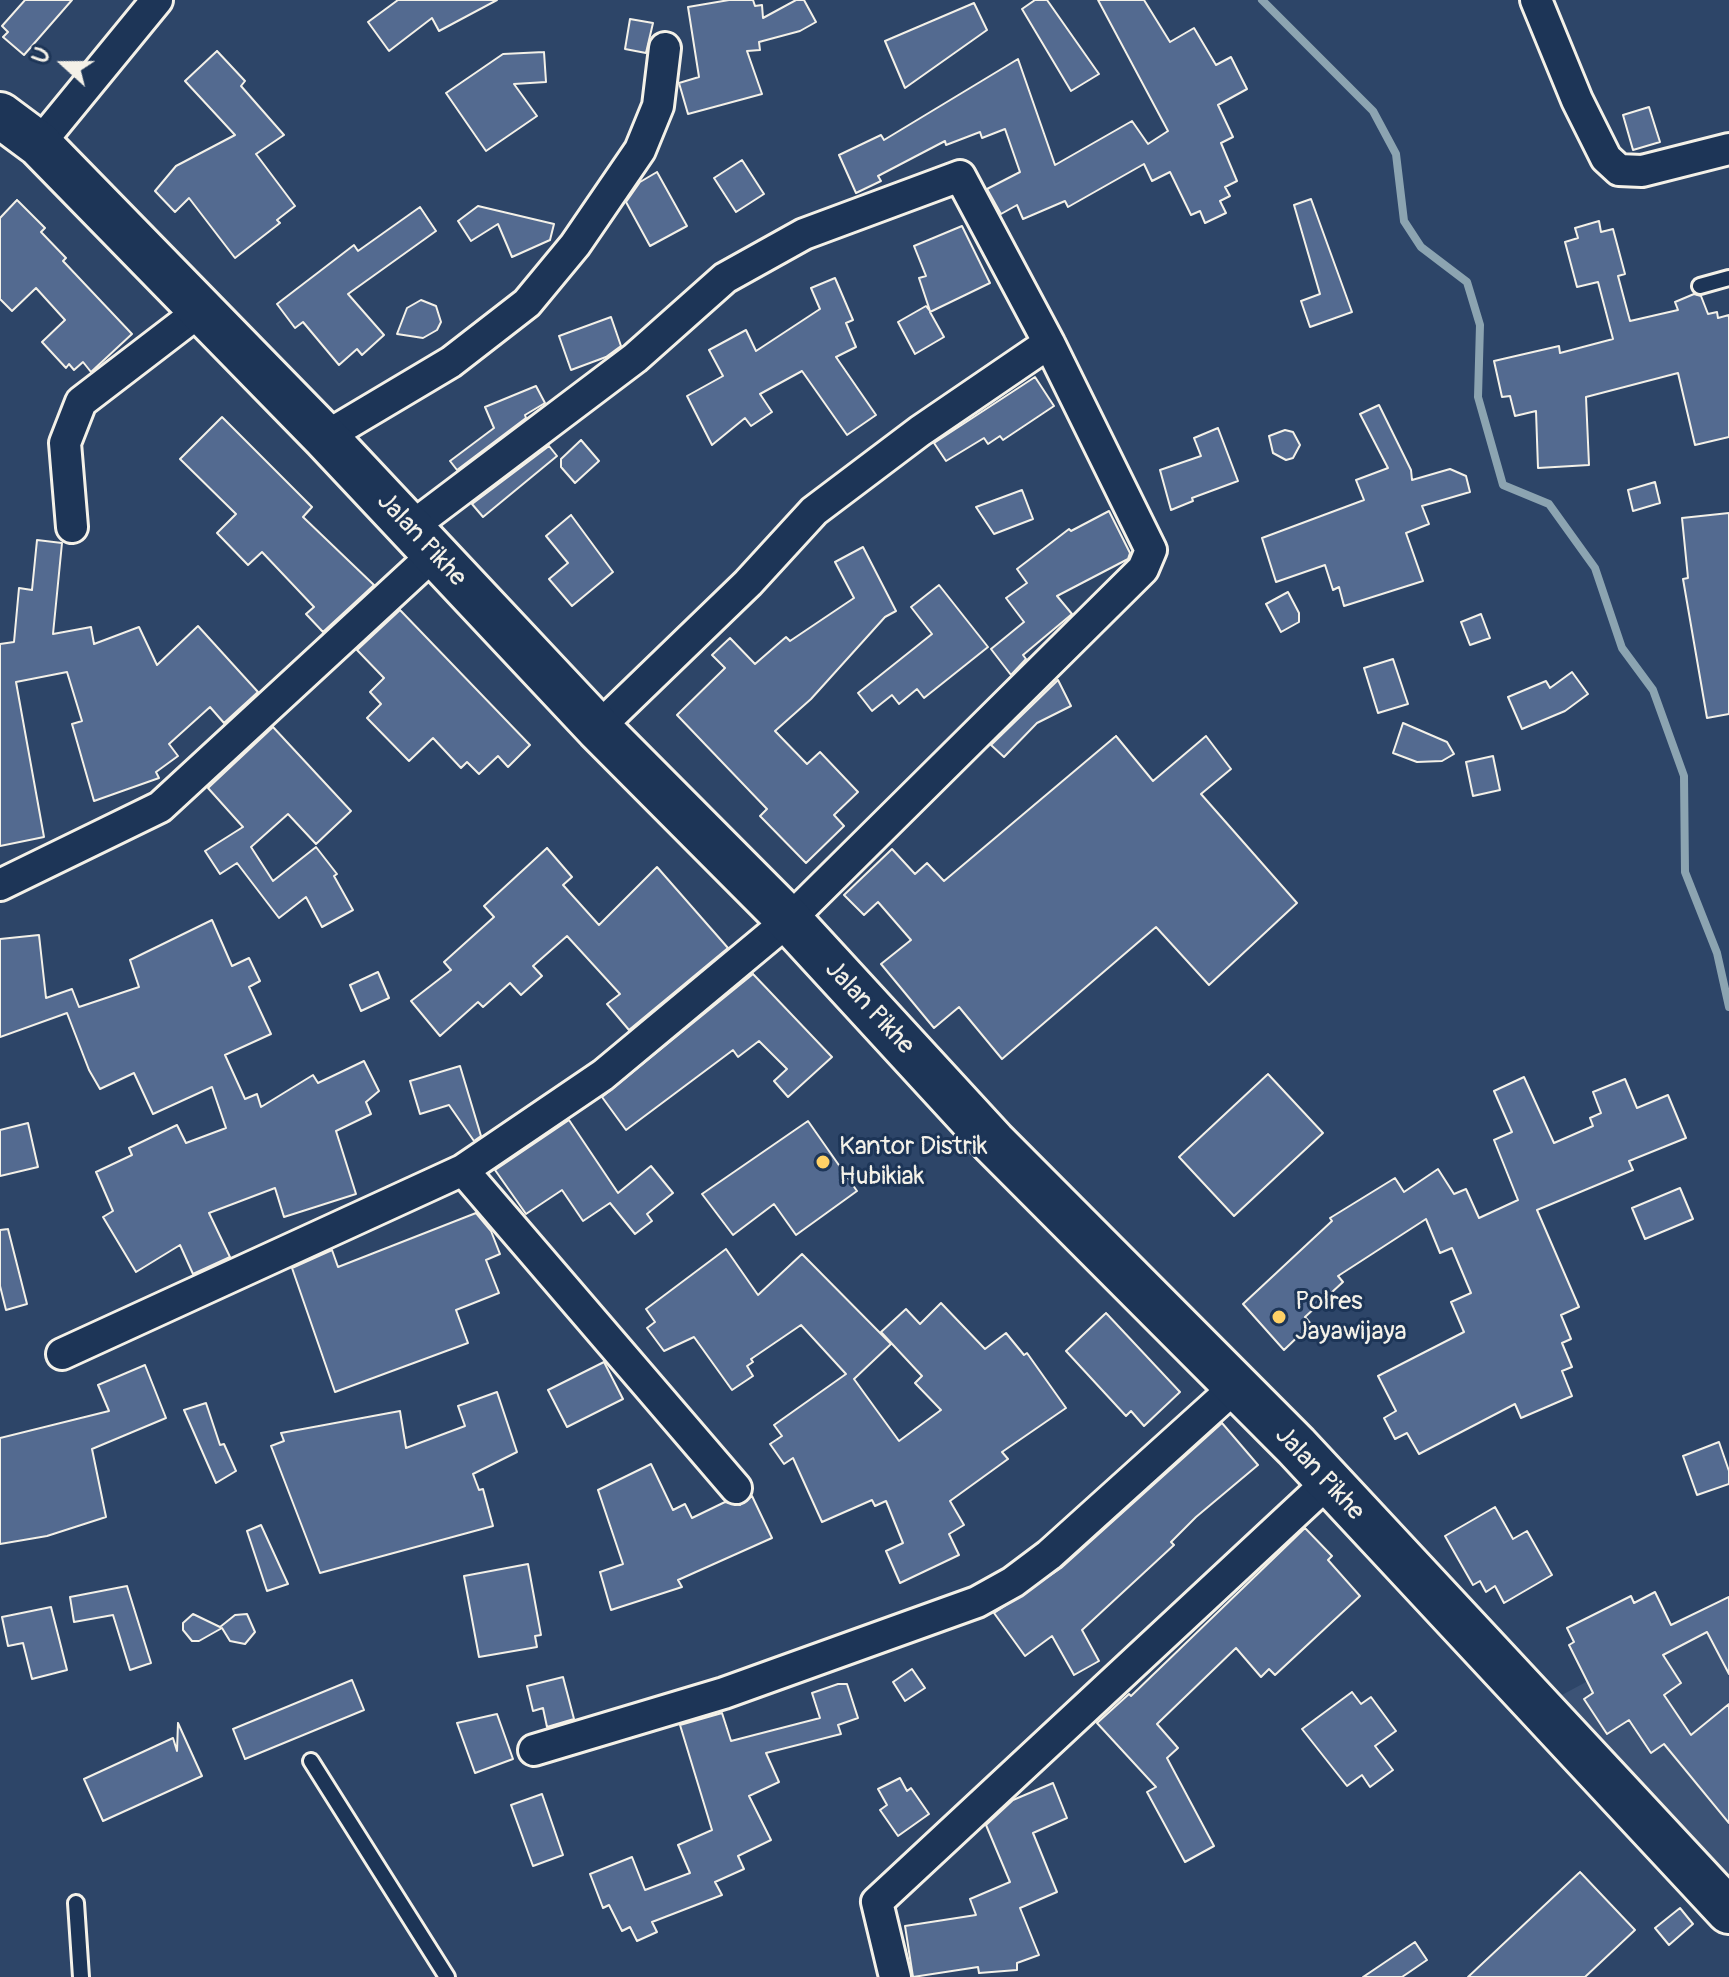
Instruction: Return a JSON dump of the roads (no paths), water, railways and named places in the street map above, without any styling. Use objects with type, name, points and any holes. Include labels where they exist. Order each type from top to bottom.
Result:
[{"type":"highway","name":"Jalan Pikhe","points":[[0,115],[39,144],[325,437],[598,728],[789,920],[993,1142],[1234,1388],[1296,1446],[1327,1483],[1729,1911]]},
{"type":"street","points":[[39,144],[157,0]]},
{"type":"street","points":[[1536,0],[1577,100],[1606,158],[1619,170],[1642,171],[1729,149]]},
{"type":"street","points":[[325,437],[451,362],[527,303],[575,245],[640,150],[658,106],[665,48]]},
{"type":"street","points":[[0,885],[160,807],[422,541],[725,278],[804,234],[960,176],[1049,343],[1151,550],[1143,569],[789,920],[603,1075],[463,1170],[62,1354]]},
{"type":"street","points":[[72,527],[65,443],[81,402],[201,310]]},
{"type":"street","points":[[598,728],[748,583],[814,511],[920,431],[1049,343]]},
{"type":"street","points":[[463,1170],[736,1488]]},
{"type":"street","points":[[534,1750],[724,1693],[977,1602],[1013,1582],[1049,1555],[1234,1388]]},
{"type":"street","points":[[895,1977],[877,1902],[1327,1483]]},
{"type":"lane","points":[[1700,286],[1729,278]]},
{"type":"lane","points":[[311,1761],[447,1977]]},
{"type":"lane","points":[[76,1903],[81,1977]]},
{"type":"waterway","points":[[1262,0],[1373,111],[1396,154],[1404,221],[1421,247],[1467,282],[1480,325],[1478,397],[1503,485],[1549,504],[1595,568],[1622,648],[1653,690],[1684,776],[1685,872],[1717,953],[1729,1007]]},
{"type":"place","name":"Kantor Distrik Hubikiak","points":[[823,1162]]},
{"type":"place","name":"Polres Jayawijaya","points":[[1279,1317]]}]
